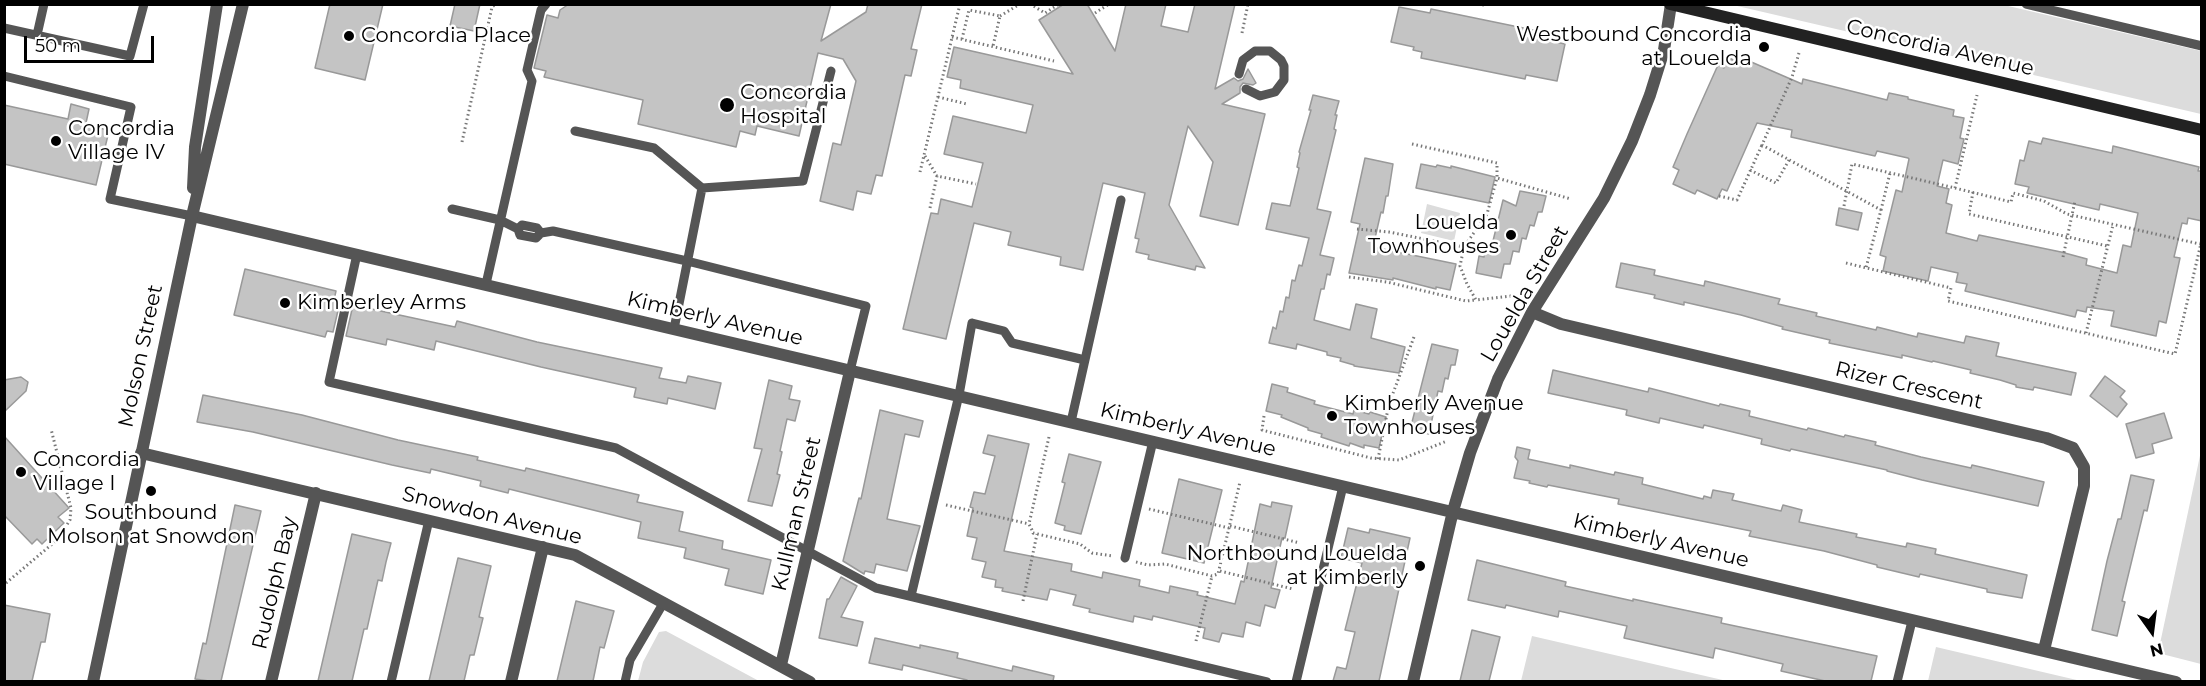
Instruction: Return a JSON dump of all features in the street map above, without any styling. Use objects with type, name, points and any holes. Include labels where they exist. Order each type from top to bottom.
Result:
[{"type":"main road","name":"Concordia Avenue","points":[[1671,5],[2202,130]]},
{"type":"street","name":"Molson Street","points":[[192,216],[195,147],[217,4]]},
{"type":"street","name":"Molson Street","points":[[93,681],[192,216],[243,4]]},
{"type":"street","name":"Louelda Street","points":[[1413,681],[1453,511],[1485,412],[1498,380],[1532,312],[1604,198],[1632,141],[1664,50],[1671,5]]},
{"type":"street","name":"Kimberly Avenue","points":[[192,216],[1453,511],[1912,621],[2044,650],[2128,676],[2176,681]]},
{"type":"street","name":"Rizer Crescent","points":[[1532,312],[1561,324],[2046,438],[2073,448],[2084,467],[2084,486],[2044,650]]},
{"type":"street","name":"Kullman Street","points":[[781,665],[850,371]]},
{"type":"street","name":"Snowdon Avenue","points":[[141,453],[566,552],[584,559],[810,681]]},
{"type":"street","name":"Rudolph Bay","points":[[271,681],[316,493]]},
{"type":"street","points":[[511,681],[543,547]]},
{"type":"lane","points":[[37,35],[44,4]]},
{"type":"lane","points":[[4,28],[130,56],[144,4]]},
{"type":"lane","points":[[486,284],[532,81],[527,70],[541,10],[546,4]]},
{"type":"lane","points":[[2026,4],[2202,46]]},
{"type":"lane","points":[[1239,74],[1243,60],[1255,51],[1270,51],[1281,60],[1284,66],[1284,80],[1275,92],[1260,96],[1246,89]]},
{"type":"lane","points":[[575,131],[654,148],[702,188],[803,181],[831,71]]},
{"type":"lane","points":[[4,76],[131,107],[110,199],[192,216]]},
{"type":"lane","points":[[674,329],[702,188]]},
{"type":"lane","points":[[1071,422],[1121,200]]},
{"type":"lane","points":[[452,209],[500,220],[518,229],[520,235],[536,238],[541,233],[553,231],[687,261],[866,306],[850,371]]},
{"type":"lane","points":[[357,254],[329,382],[615,448],[876,588],[1267,681]]},
{"type":"lane","points":[[911,597],[959,395],[972,323],[1004,331],[1012,343],[1084,360]]},
{"type":"lane","points":[[1125,558],[1153,441]]},
{"type":"lane","points":[[1296,681],[1343,486]]},
{"type":"lane","points":[[391,681],[429,520]]},
{"type":"lane","points":[[625,681],[630,660],[664,603]]},
{"type":"lane","points":[[1897,681],[1912,621]]},
{"type":"path","points":[[462,142],[492,7],[496,4]]},
{"type":"path","points":[[920,172],[960,4]]},
{"type":"path","points":[[962,39],[969,9],[1000,16],[1020,4]]},
{"type":"path","points":[[1030,4],[1043,12]]},
{"type":"path","points":[[1043,12],[1045,4]]},
{"type":"path","points":[[1043,12],[1059,4]]},
{"type":"path","points":[[1095,13],[1109,4]]},
{"type":"path","points":[[1242,33],[1248,4]]},
{"type":"path","points":[[993,46],[1000,16]]},
{"type":"path","points":[[952,37],[1054,61]]},
{"type":"path","points":[[1719,196],[1737,200],[1792,77],[1799,52]]},
{"type":"path","points":[[1955,188],[1977,95]]},
{"type":"path","points":[[938,97],[967,104]]},
{"type":"path","points":[[1412,144],[1497,163],[1497,178],[1487,214],[1464,247],[1460,266],[1476,300]]},
{"type":"path","points":[[1762,145],[1881,210]]},
{"type":"path","points":[[924,154],[937,176],[930,208]]},
{"type":"path","points":[[1750,170],[1776,183],[1789,160]]},
{"type":"path","points":[[1844,206],[1852,164],[2011,202],[2013,194],[2044,201],[2072,215],[2200,244]]},
{"type":"path","points":[[1866,268],[1890,173]]},
{"type":"path","points":[[937,176],[976,184]]},
{"type":"path","points":[[1497,178],[1571,199]]},
{"type":"path","points":[[1973,192],[1969,214],[2107,246]]},
{"type":"path","points":[[2063,257],[2075,201]]},
{"type":"path","points":[[2086,333],[2113,225]]},
{"type":"path","points":[[1357,229],[1389,232],[1464,247]]},
{"type":"path","points":[[1846,263],[1951,288],[1948,301],[2175,354],[2202,239]]},
{"type":"path","points":[[1349,277],[1388,282],[1466,301],[1511,296]]},
{"type":"path","points":[[1378,459],[1389,404],[1413,337]]},
{"type":"path","points":[[1264,416],[1262,430],[1378,459],[1399,460],[1447,441]]},
{"type":"path","points":[[4,587],[57,540],[70,520],[71,508],[51,429]]},
{"type":"path","points":[[933,502],[1029,524]]},
{"type":"path","points":[[1138,506],[1300,543]]},
{"type":"path","points":[[1023,601],[1037,534]]},
{"type":"path","points":[[1220,571],[1293,589]]},
{"type":"path","points":[[1196,642],[1212,576]]},
{"type":"shaded area","points":[[1733,5],[2004,5],[2201,51],[2201,114]]},
{"type":"shaded area","points":[[1427,204],[1460,213],[1454,241],[1421,233]]},
{"type":"shaded area","points":[[2201,451],[2201,664],[2158,653]]},
{"type":"shaded area","points":[[666,631],[759,681],[638,681],[643,662],[659,632]]},
{"type":"shaded area","points":[[1532,636],[1727,681],[1521,681]]},
{"type":"shaded area","points":[[1936,647],[2081,681],[1928,681]]},
{"type":"building","name":"Concordia Place","points":[[330,4],[383,4],[365,80],[315,68]]},
{"type":"building","points":[[455,4],[480,4],[474,31],[450,26]]},
{"type":"building","name":"Concordia Hospital","points":[[569,4],[831,4],[821,41],[866,12],[868,4],[922,4],[911,49],[917,50],[911,76],[905,75],[882,176],[876,175],[871,194],[857,191],[853,210],[820,201],[833,143],[841,145],[856,81],[843,59],[818,53],[799,136],[757,126],[755,135],[740,131],[736,147],[638,124],[643,100],[544,77],[546,71],[534,68],[547,15],[558,18],[560,10]]},
{"type":"building","points":[[1064,4],[1087,4],[1115,51],[1126,4],[1166,4],[1161,26],[1188,32],[1195,4],[1235,4],[1215,89],[1234,78],[1238,81],[1243,79],[1248,69],[1256,83],[1253,85],[1243,83],[1240,93],[1222,104],[1265,114],[1238,225],[1200,216],[1213,162],[1188,126],[1169,205],[1205,268],[1196,266],[1195,270],[1148,259],[1149,255],[1136,252],[1139,239],[1135,238],[1145,193],[1103,183],[1083,270],[1060,265],[1061,257],[1008,245],[1011,232],[974,223],[946,339],[903,329],[931,213],[938,214],[941,199],[972,207],[983,163],[944,154],[953,116],[1026,133],[1033,105],[960,88],[961,80],[947,77],[954,47],[1073,74],[1039,20]]},
{"type":"building","points":[[1399,7],[1430,13],[1431,9],[1538,31],[1536,38],[1565,44],[1557,81],[1526,75],[1525,79],[1421,58],[1422,52],[1413,50],[1414,47],[1391,42]]},
{"type":"building","points":[[1729,58],[1747,66],[1749,61],[1802,84],[1803,79],[1887,100],[1889,93],[1954,110],[1953,116],[1964,118],[1960,138],[1964,139],[1958,164],[1943,160],[1937,186],[1949,189],[1946,203],[1952,205],[1946,233],[1977,241],[1979,235],[2061,252],[2087,259],[2086,265],[2117,273],[2123,245],[2131,247],[2138,213],[2100,204],[2099,210],[2027,193],[2029,187],[2015,184],[2020,160],[2024,161],[2029,141],[2041,144],[2043,138],[2112,153],[2113,146],[2199,167],[2198,171],[2202,171],[2202,221],[2188,218],[2187,224],[2182,223],[2174,257],[2180,258],[2166,323],[2159,321],[2156,336],[2111,326],[2114,311],[2087,307],[2086,312],[2077,310],[2075,317],[1965,291],[1967,284],[1956,282],[1958,273],[1931,267],[1928,281],[1883,271],[1886,257],[1880,255],[1896,190],[1902,192],[1908,158],[1877,151],[1875,156],[1791,137],[1792,130],[1757,123],[1727,191],[1722,189],[1717,199],[1697,190],[1695,194],[1673,184],[1679,170],[1673,167],[1687,134],[1718,65],[1724,68]]},
{"type":"building","points":[[1313,95],[1339,101],[1335,115],[1337,115],[1334,129],[1336,130],[1317,209],[1331,212],[1320,255],[1334,258],[1330,275],[1327,274],[1324,289],[1321,289],[1314,320],[1350,330],[1356,304],[1377,309],[1371,338],[1405,347],[1399,373],[1354,366],[1340,361],[1341,358],[1327,355],[1327,352],[1297,344],[1296,349],[1269,343],[1273,327],[1276,329],[1280,311],[1283,312],[1286,297],[1289,298],[1292,280],[1295,281],[1299,265],[1302,266],[1309,238],[1266,229],[1272,203],[1290,206],[1299,168],[1297,167],[1299,152]]},
{"type":"building","name":"Concordia Village IV","points":[[71,104],[89,109],[86,123],[109,131],[96,185],[4,164],[4,105],[68,119]]},
{"type":"building","points":[[1365,158],[1393,164],[1388,196],[1386,196],[1383,213],[1381,212],[1373,247],[1456,264],[1450,290],[1436,287],[1436,289],[1393,278],[1393,280],[1349,273],[1360,224],[1351,222]]},
{"type":"building","points":[[1421,164],[1451,168],[1451,166],[1495,177],[1489,203],[1416,188]]},
{"type":"building","name":"Louelda Townhouses","points":[[1520,191],[1546,196],[1542,212],[1538,212],[1534,226],[1530,225],[1526,239],[1522,238],[1519,252],[1513,251],[1510,264],[1504,264],[1501,278],[1476,273],[1479,256],[1484,257],[1487,244],[1492,245],[1503,200],[1516,206]]},
{"type":"building","points":[[1839,208],[1862,213],[1858,230],[1836,225]]},
{"type":"building","points":[[1621,263],[1655,270],[1654,275],[1704,286],[1705,281],[1780,299],[1778,304],[1817,313],[1816,316],[1876,330],[1877,327],[1917,337],[1918,333],[1964,343],[1966,336],[1999,343],[1996,356],[2076,373],[2071,395],[2034,387],[2033,390],[2016,387],[2016,385],[2000,380],[1970,373],[1971,370],[1933,361],[1902,355],[1902,358],[1829,343],[1830,340],[1782,329],[1783,327],[1741,315],[1684,302],[1684,305],[1654,298],[1655,295],[1616,287]]},
{"type":"building","name":"Kimberley Arms","points":[[245,269],[336,291],[334,300],[340,302],[333,332],[327,331],[325,337],[234,315]]},
{"type":"building","points":[[353,305],[455,327],[457,321],[537,342],[662,368],[659,378],[686,383],[688,376],[721,383],[715,409],[668,398],[667,404],[634,397],[636,388],[436,341],[434,350],[387,339],[386,345],[346,336]]},
{"type":"building","points":[[1432,344],[1458,350],[1455,365],[1451,365],[1442,392],[1438,391],[1429,434],[1410,430]]},
{"type":"building","points":[[1553,370],[1648,392],[1649,388],[1719,406],[1720,404],[1750,411],[1749,416],[1807,430],[1808,428],[1844,437],[1845,435],[1876,442],[1875,445],[1921,457],[1971,468],[1972,465],[2044,482],[2038,506],[1887,470],[1761,444],[1762,439],[1704,425],[1703,428],[1660,418],[1659,423],[1626,415],[1627,410],[1548,393]]},
{"type":"building","points":[[2105,376],[2125,391],[2120,397],[2127,404],[2117,417],[2090,396]]},
{"type":"building","points":[[21,377],[28,382],[26,391],[4,412],[4,380]]},
{"type":"building","points":[[769,380],[792,386],[789,399],[800,401],[795,421],[787,419],[777,474],[780,475],[772,506],[748,501],[762,449],[754,448]]},
{"type":"building","name":"Kimberly Avenue Townhouses","points":[[1272,384],[1288,388],[1287,392],[1315,401],[1314,404],[1353,414],[1354,410],[1386,417],[1379,448],[1364,445],[1364,448],[1350,443],[1349,446],[1321,437],[1322,434],[1308,430],[1308,428],[1281,417],[1282,415],[1266,411]]},
{"type":"building","points":[[203,395],[302,415],[398,440],[478,457],[477,460],[525,471],[526,468],[639,495],[637,502],[683,512],[679,531],[723,541],[722,549],[771,560],[763,594],[725,585],[729,569],[684,558],[686,548],[638,538],[641,522],[509,489],[508,493],[480,486],[481,481],[431,469],[430,473],[253,432],[197,422]]},
{"type":"building","points":[[880,410],[923,421],[919,437],[905,434],[887,519],[920,526],[907,571],[876,564],[874,573],[865,571],[864,574],[843,561],[859,498],[861,499]]},
{"type":"building","points":[[2164,413],[2172,438],[2152,444],[2154,453],[2136,458],[2126,424]]},
{"type":"building","points":[[988,435],[1029,444],[1004,551],[1072,564],[1071,571],[1102,578],[1103,572],[1140,580],[1139,586],[1169,593],[1170,586],[1235,604],[1241,581],[1244,582],[1260,504],[1271,507],[1272,502],[1292,506],[1271,588],[1280,590],[1275,608],[1265,605],[1260,626],[1246,622],[1243,637],[1222,633],[1219,642],[1203,638],[1205,628],[1153,616],[1152,620],[1134,616],[1133,622],[1089,612],[1090,609],[1073,605],[1076,595],[1050,589],[1047,600],[1002,591],[1003,588],[995,587],[996,580],[982,577],[986,562],[972,559],[977,538],[967,536],[974,492],[985,494],[995,456],[983,453]]},
{"type":"building","name":"Concordia Village I","points":[[4,436],[69,508],[58,517],[64,523],[42,544],[37,539],[32,544],[4,515]]},
{"type":"building","points":[[1517,447],[1530,450],[1528,459],[1570,468],[1570,465],[1614,475],[1615,472],[1643,478],[1642,484],[1703,499],[1704,496],[1711,498],[1713,490],[1734,494],[1732,500],[1781,511],[1783,505],[1802,510],[1799,522],[1906,547],[1907,543],[1936,549],[1935,554],[2027,575],[2022,598],[1987,592],[1987,589],[1920,574],[1919,577],[1824,551],[1749,536],[1751,531],[1618,504],[1619,499],[1529,483],[1530,481],[1514,478],[1518,461],[1515,457]]},
{"type":"building","points":[[1069,454],[1101,462],[1081,534],[1064,530],[1065,526],[1055,523],[1065,483],[1062,482]]},
{"type":"building","points":[[2131,475],[2154,480],[2147,511],[2144,510],[2122,601],[2125,602],[2117,636],[2092,630],[2107,561],[2118,519],[2121,519]]},
{"type":"building","points":[[1179,479],[1222,490],[1204,563],[1162,553]]},
{"type":"building","points":[[235,505],[261,511],[221,681],[195,679],[203,643],[206,644]]},
{"type":"building","points":[[1348,528],[1369,533],[1370,529],[1410,538],[1379,681],[1333,681],[1337,667],[1346,669],[1355,632],[1345,630],[1362,563],[1341,558]]},
{"type":"building","points":[[352,534],[391,543],[382,581],[378,580],[367,629],[364,629],[352,681],[318,681]]},
{"type":"building","points":[[458,558],[491,566],[479,617],[483,618],[474,655],[470,655],[464,681],[429,681]]},
{"type":"building","points":[[1477,560],[1566,582],[1565,586],[1722,618],[1721,623],[1877,656],[1871,681],[1825,681],[1781,671],[1783,664],[1715,648],[1713,658],[1624,638],[1627,626],[1559,611],[1558,617],[1506,605],[1505,608],[1468,600]]},
{"type":"building","points":[[841,577],[857,586],[841,617],[863,622],[857,646],[819,638],[827,599]]},
{"type":"building","points":[[576,601],[614,611],[604,648],[600,647],[593,681],[557,681]]},
{"type":"building","points":[[4,605],[50,614],[45,642],[41,642],[32,681],[4,681]]},
{"type":"building","points":[[1472,630],[1500,637],[1489,681],[1460,681]]},
{"type":"building","points":[[875,638],[920,648],[920,645],[958,653],[957,658],[1012,671],[1013,666],[1054,676],[1053,681],[967,681],[903,665],[902,670],[869,663]]},
{"type":"place","name":"Concordia Place","points":[[349,36]]},
{"type":"place","name":"Westbound Concordia at Louelda","points":[[1764,47]]},
{"type":"place","name":"Concordia Hospital","points":[[727,105]]},
{"type":"place","name":"Concordia Village IV","points":[[56,141]]},
{"type":"place","name":"Louelda Townhouses","points":[[1511,235]]},
{"type":"place","name":"Kimberley Arms","points":[[285,303]]},
{"type":"place","name":"Kimberly Avenue Townhouses","points":[[1332,416]]},
{"type":"place","name":"Concordia Village I","points":[[21,472]]},
{"type":"place","name":"Southbound Molson at Snowdon","points":[[151,491]]},
{"type":"place","name":"Northbound Louelda at Kimberly","points":[[1420,566]]}]
